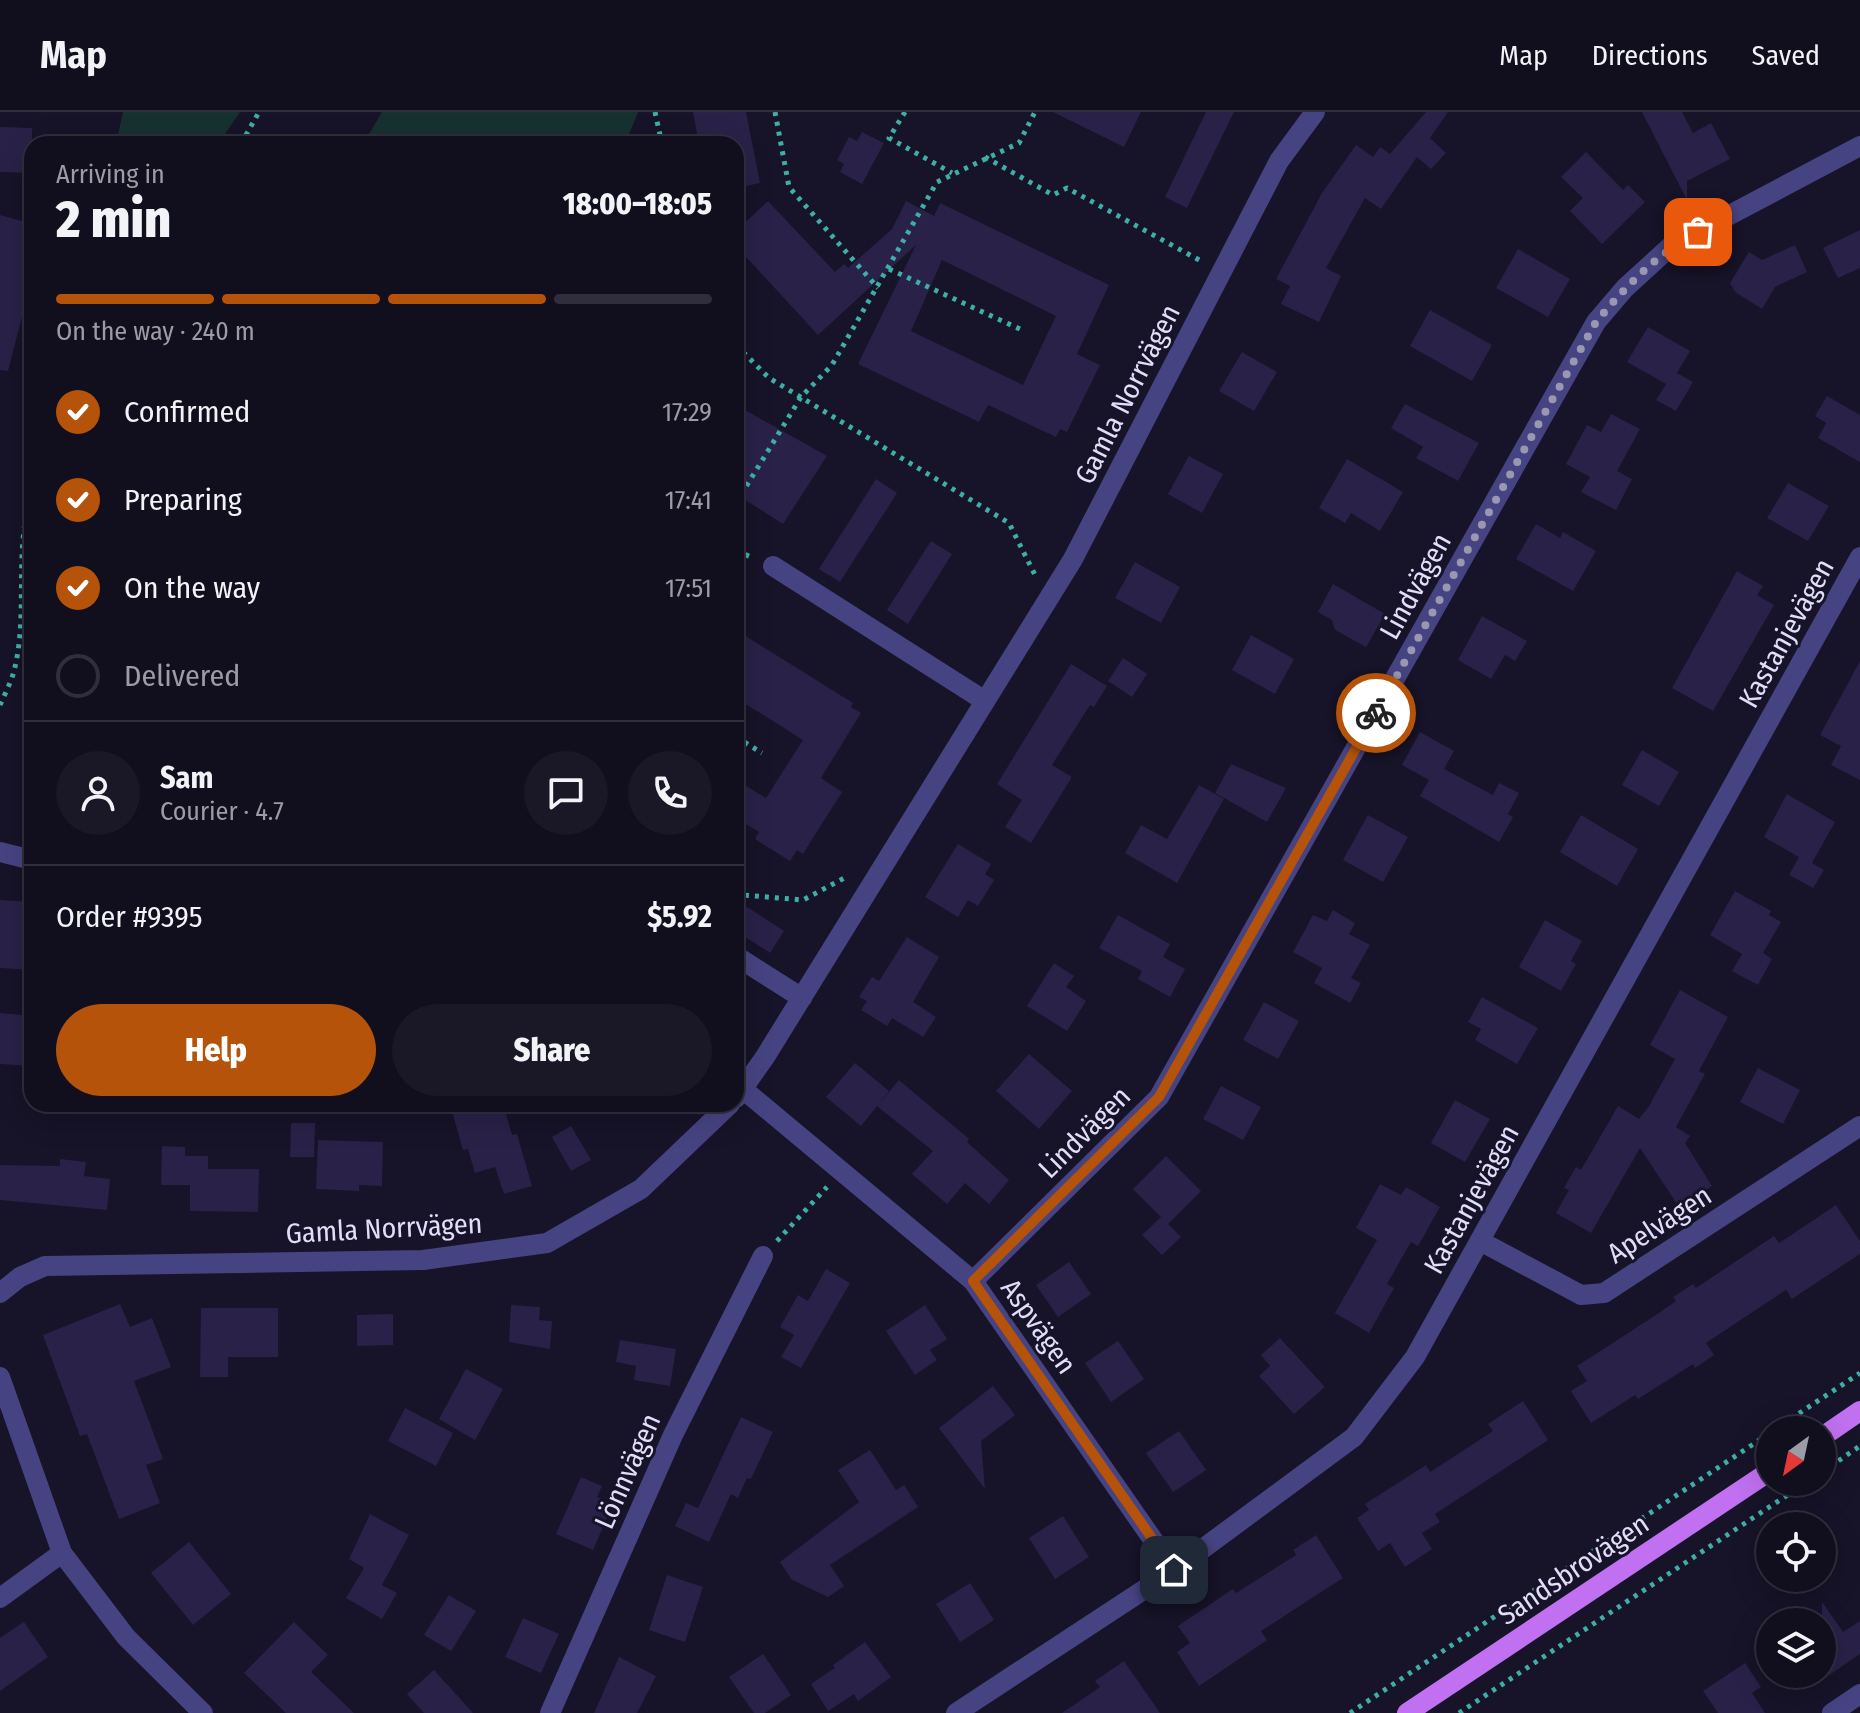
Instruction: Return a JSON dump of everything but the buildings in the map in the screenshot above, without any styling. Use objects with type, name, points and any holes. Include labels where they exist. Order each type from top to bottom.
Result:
[{"type":"main road","points":[[1836,1427],[1860,1411]]},
{"type":"main road","name":"Sandsbrovägen","points":[[1407,1713],[1756,1480]]},
{"type":"street","name":"Gamla Norrvägen","points":[[744,1086],[985,701],[1039,595],[1073,559],[1279,161],[1315,112]]},
{"type":"street","name":"Lindvägen","points":[[973,1281],[1159,1097],[1596,322],[1625,288],[1671,246],[1860,146]]},
{"type":"street","name":"Kastanjevägen","points":[[956,1713],[1174,1570],[1354,1437],[1415,1357],[1860,557]]},
{"type":"street","points":[[773,566],[985,701]]},
{"type":"street","points":[[0,852],[24,858]]},
{"type":"street","points":[[744,961],[802,998]]},
{"type":"street","name":"Aspvägen","points":[[744,1102],[842,1172],[973,1281],[1174,1570]]},
{"type":"street","name":"Gamla Norrvägen","points":[[0,1293],[20,1277],[45,1266],[423,1260],[547,1243],[641,1189],[721,1112]]},
{"type":"street","name":"Apelvägen","points":[[1480,1241],[1581,1295],[1604,1293],[1860,1126]]},
{"type":"street","name":"Lönnvägen","points":[[550,1713],[673,1435],[763,1256]]},
{"type":"street","points":[[0,1377],[62,1553],[126,1637],[203,1713]]},
{"type":"street","points":[[0,1598],[62,1553]]},
{"type":"street","points":[[1832,1713],[1860,1694]]},
{"type":"path","points":[[246,136],[259,112]]},
{"type":"path","points":[[655,112],[660,136]]},
{"type":"path","points":[[775,112],[789,187],[878,288]]},
{"type":"path","points":[[905,112],[889,138],[952,174]]},
{"type":"path","points":[[744,490],[801,397],[832,365],[937,182],[1019,143],[1035,112]]},
{"type":"path","points":[[985,157],[1053,195],[1067,188],[1202,259],[1195,273]]},
{"type":"path","points":[[889,269],[1022,330]]},
{"type":"path","points":[[744,353],[769,378],[1009,523],[1037,579],[1039,595]]},
{"type":"path","points":[[0,705],[14,672],[19,639],[24,535]]},
{"type":"path","points":[[1039,595],[1037,579],[1044,567]]},
{"type":"path","points":[[744,742],[762,753]]},
{"type":"path","points":[[744,895],[803,900],[850,875]]},
{"type":"path","points":[[763,1256],[842,1172]]},
{"type":"path","points":[[1795,1416],[1860,1373]]},
{"type":"path","points":[[1350,1713],[1756,1442]]},
{"type":"path","points":[[1836,1462],[1860,1446]]},
{"type":"path","points":[[1459,1713],[1786,1496]]},
{"type":"green space","points":[[123,112],[240,112],[224,136],[118,136]]},
{"type":"green space","points":[[382,112],[638,112],[628,136],[368,136]]},
{"type":"way so far","points":[[1376,713],[1596,322],[1625,288],[1671,246],[1698,232]]},
{"type":"route","points":[[1174,1570],[973,1281],[1159,1097],[1376,713]]}]
